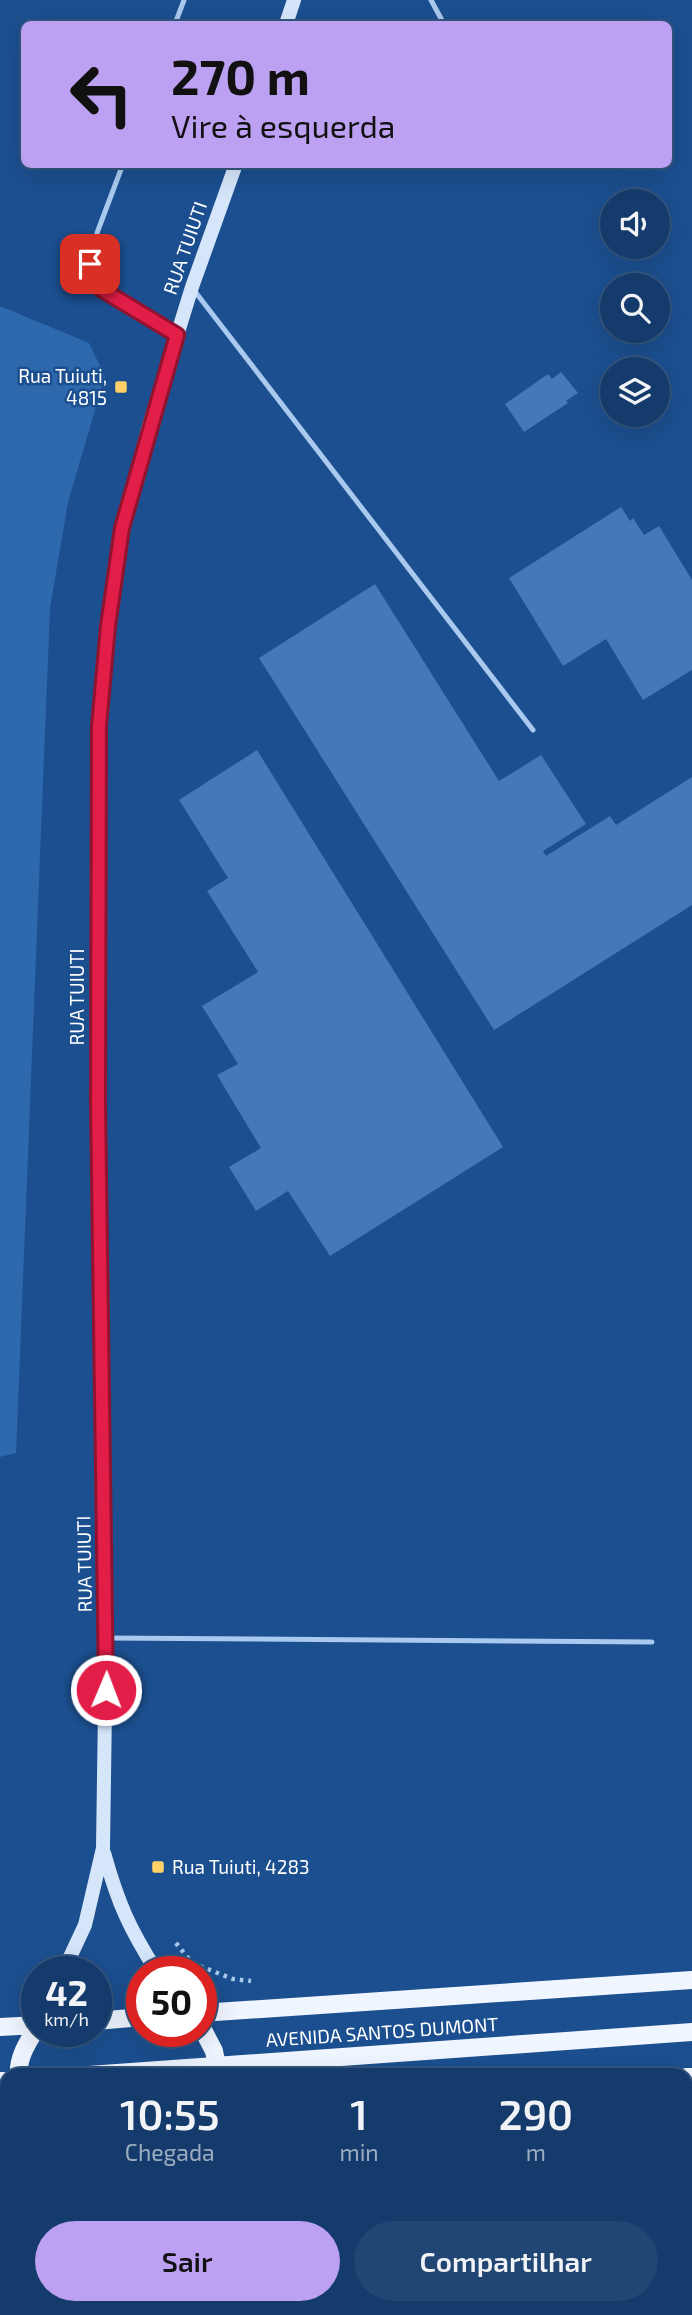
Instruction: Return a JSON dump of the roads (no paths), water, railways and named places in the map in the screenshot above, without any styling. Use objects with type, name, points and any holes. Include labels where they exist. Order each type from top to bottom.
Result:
[{"type":"main road","points":[[287,21],[294,0]]},
{"type":"main road","name":"RUA TUIUTI","points":[[70,1956],[85,1925],[103,1848],[106,1637],[98,1102],[99,726],[108,626],[122,528],[192,287],[235,168]]},
{"type":"main road","name":"RUA TUIUTI","points":[[103,1848],[116,1899],[127,1924],[147,1956]]},
{"type":"main road","points":[[217,2012],[692,1980]]},
{"type":"main road","points":[[0,2027],[21,2026]]},
{"type":"main road","name":"AVENIDA SANTOS DUMONT","points":[[180,2068],[692,2032]]},
{"type":"main road","points":[[18,2068],[25,2047]]},
{"type":"main road","points":[[212,2047],[217,2068]]},
{"type":"lane","points":[[176,21],[184,0]]},
{"type":"lane","points":[[431,0],[442,21]]},
{"type":"lane","points":[[121,168],[97,233],[90,264],[101,289],[177,335]]},
{"type":"lane","points":[[192,287],[533,730]]},
{"type":"lane","points":[[106,1637],[652,1642]]},
{"type":"place","name":"Rua Tuiuti, 4815","points":[[121,387]]},
{"type":"place","name":"Rua Tuiuti, 4283","points":[[158,1867]]}]
